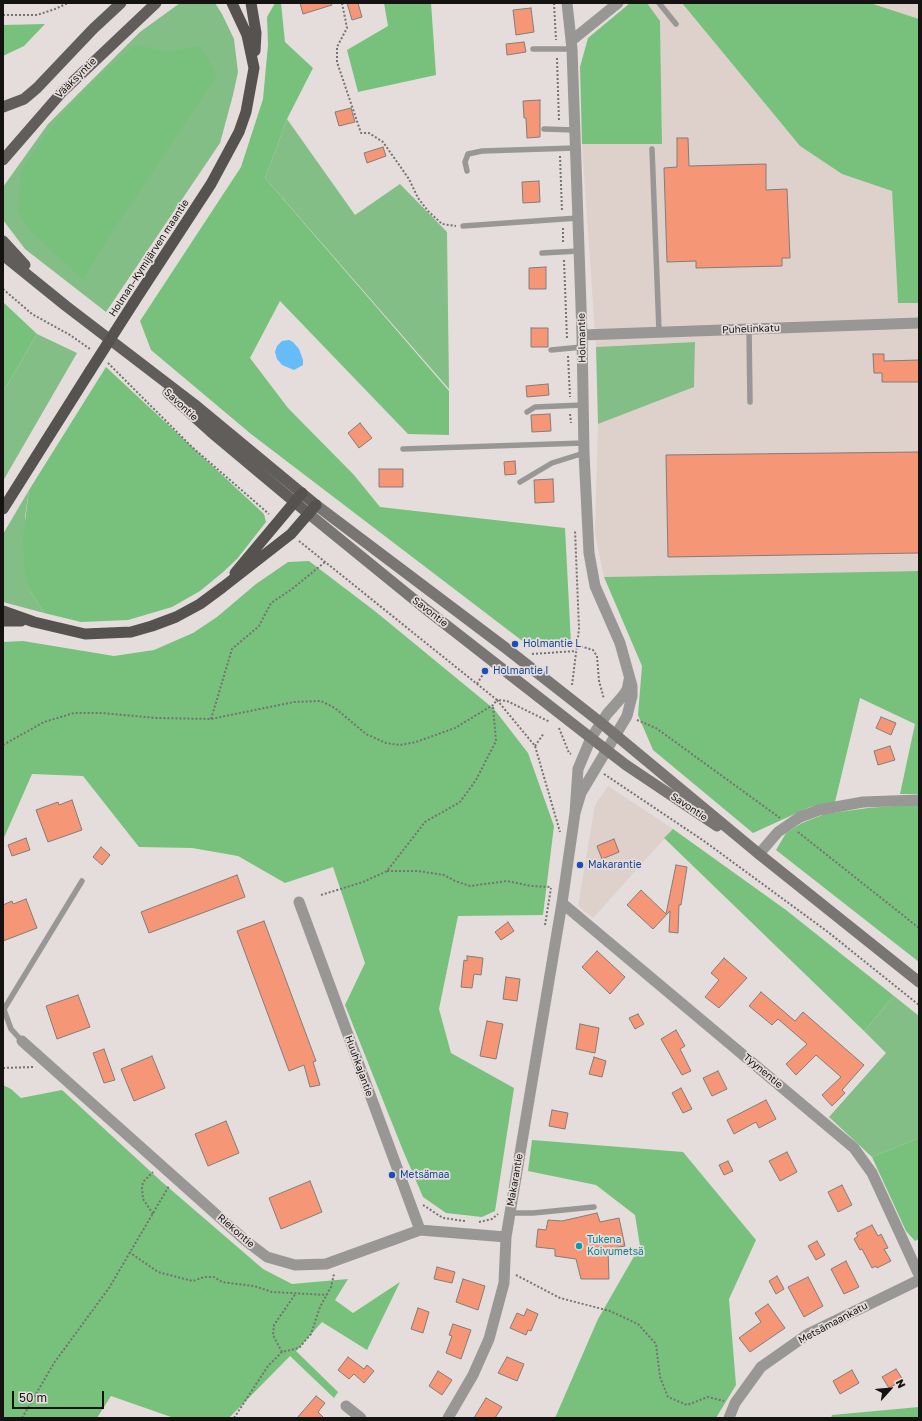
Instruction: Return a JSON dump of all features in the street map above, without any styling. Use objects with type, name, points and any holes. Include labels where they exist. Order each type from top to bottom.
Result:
[{"type":"highway","name":"Holman–Kymijärven maantie","points":[[3,508],[211,184],[228,154],[246,112],[254,68],[247,35],[232,3]]},
{"type":"highway","points":[[251,3],[256,33],[254,68]]},
{"type":"highway","points":[[223,587],[302,493]]},
{"type":"highway","points":[[3,611],[34,622],[85,634],[131,632],[176,617],[200,604],[291,534],[316,505]]},
{"type":"highway","points":[[3,620],[34,622]]},
{"type":"main road","name":"Vääksyntie","points":[[3,107],[24,99],[37,88],[93,29],[121,3]]},
{"type":"main road","name":"Vääksyntie","points":[[3,160],[62,92],[156,3]]},
{"type":"main road","name":"Savontie","points":[[3,241],[46,290]]},
{"type":"main road","name":"Savontie","points":[[3,255],[119,348],[194,404],[316,505],[507,649],[600,722],[759,854],[919,982]]},
{"type":"main road","name":"Savontie","points":[[119,348],[211,432],[308,514],[427,610],[607,750],[759,854]]},
{"type":"street","name":"Holmantie","points":[[567,3],[572,45],[582,335],[584,448],[591,570],[600,602],[620,643],[632,686],[631,701],[627,716],[607,750]]},
{"type":"street","points":[[572,45],[618,3]]},
{"type":"street","name":"Puhelinkatu","points":[[582,335],[659,331],[919,323]]},
{"type":"street","name":"Holmantie","points":[[600,722],[627,690],[629,676],[627,666]]},
{"type":"street","name":"Makarantie","points":[[448,1418],[473,1375],[489,1339],[504,1283],[506,1237],[504,1213],[562,903],[575,813],[578,773],[581,759],[600,722]]},
{"type":"street","name":"Makarantie","points":[[575,813],[581,793],[607,750]]},
{"type":"street","points":[[759,854],[778,832],[800,817],[818,810],[863,802],[919,800]]},
{"type":"street","name":"Huuhkajantie","points":[[299,902],[420,1230]]},
{"type":"street","name":"Tyynentie","points":[[562,903],[854,1148],[872,1173],[915,1258],[919,1275]]},
{"type":"street","name":"Riekontie","points":[[22,1041],[246,1241],[267,1257],[295,1265],[326,1264],[420,1230],[506,1237]]},
{"type":"street","name":"Metsämaankatu","points":[[729,1418],[735,1403],[761,1367],[808,1334],[919,1280]]},
{"type":"street","points":[[346,1406],[361,1418]]},
{"type":"lane","points":[[659,3],[676,24]]},
{"type":"lane","points":[[533,49],[572,45]]},
{"type":"lane","points":[[544,129],[574,130]]},
{"type":"lane","points":[[467,171],[465,162],[468,154],[482,151],[575,148]]},
{"type":"lane","points":[[652,150],[659,331]]},
{"type":"lane","points":[[463,226],[578,218]]},
{"type":"lane","points":[[542,253],[579,251]]},
{"type":"lane","points":[[749,329],[750,402]]},
{"type":"lane","points":[[551,350],[582,347]]},
{"type":"lane","points":[[527,412],[536,407],[583,405]]},
{"type":"lane","points":[[403,449],[584,448]]},
{"type":"lane","points":[[520,482],[552,463],[584,448]]},
{"type":"lane","points":[[22,1041],[11,1029],[4,1007],[82,881]]},
{"type":"lane","points":[[504,1213],[533,1213],[594,1207]]},
{"type":"path","points":[[3,15],[37,15],[68,3]]},
{"type":"path","points":[[342,3],[347,28],[337,47],[337,62],[361,133],[369,133],[383,142],[409,179],[418,198],[442,224],[451,227],[463,226]]},
{"type":"path","points":[[3,289],[32,314],[70,335],[95,353]]},
{"type":"path","points":[[107,362],[192,447],[278,522]]},
{"type":"path","points":[[291,534],[497,700],[535,746],[560,832],[559,838]]},
{"type":"path","points":[[211,719],[232,650],[259,626],[271,603],[292,590],[325,562]]},
{"type":"path","points":[[577,645],[593,650],[597,656],[599,681],[605,702],[613,706]]},
{"type":"path","points":[[530,655],[576,651]]},
{"type":"path","points":[[477,684],[485,671]]},
{"type":"path","points":[[3,745],[44,722],[74,713],[102,713],[157,718],[211,719],[294,702],[321,702],[335,708],[366,734],[386,743],[400,745],[416,742],[455,728],[493,705],[497,700]]},
{"type":"path","points":[[497,700],[506,701],[543,717],[559,728],[569,753],[581,759]]},
{"type":"path","points":[[387,871],[425,822],[460,802],[476,780],[496,741],[493,705]]},
{"type":"path","points":[[627,716],[656,728],[788,825],[919,928]]},
{"type":"path","points":[[535,746],[544,733]]},
{"type":"path","points":[[595,769],[717,850],[828,932],[919,1005]]},
{"type":"path","points":[[321,895],[363,882],[387,871],[418,871],[444,875],[455,881],[470,886],[507,881],[531,886],[551,887]]},
{"type":"path","points":[[545,926],[552,880]]},
{"type":"path","points":[[3,1068],[52,1067]]},
{"type":"path","points":[[153,1214],[143,1199],[142,1188],[143,1182],[161,1164]]},
{"type":"path","points":[[22,1418],[54,1363],[109,1288],[175,1177]]},
{"type":"path","points":[[406,1194],[443,1218],[480,1222],[492,1219],[504,1213]]},
{"type":"path","points":[[130,1252],[158,1272],[193,1281],[204,1277],[214,1276],[222,1282],[254,1286],[272,1292],[327,1295]]},
{"type":"path","points":[[234,1418],[268,1366],[282,1352],[299,1348],[311,1334],[320,1307],[332,1287],[336,1261]]},
{"type":"path","points":[[505,1268],[560,1298],[610,1311],[638,1324],[656,1344],[660,1377],[668,1398],[688,1405],[708,1397],[735,1403]]},
{"type":"path","points":[[282,1352],[273,1335],[274,1325],[296,1293]]},
{"type":"shaded area","points":[[647,3],[682,3],[800,146],[842,174],[892,191],[898,303],[919,303],[919,571],[604,577],[595,534],[598,424],[694,387],[695,342],[596,347],[582,144],[662,144],[660,21]]},
{"type":"shaded area","points":[[870,3],[919,3],[919,19]]},
{"type":"shaded area","points":[[608,786],[673,829],[593,918],[578,906],[595,805]]},
{"type":"green space","points":[[180,3],[215,3],[222,14],[234,39],[238,72],[233,95],[220,143],[106,312],[25,249],[3,220],[3,187],[48,124],[140,32]]},
{"type":"green space","points":[[275,3],[281,3],[285,42],[313,68],[287,119],[265,178],[449,391],[449,435],[408,434],[280,301],[250,358],[288,408],[354,475],[380,507],[565,528],[571,644],[529,646],[251,434],[151,350],[140,321],[241,167],[263,99],[268,45],[267,17]]},
{"type":"green space","points":[[384,3],[431,3],[436,75],[358,92],[347,50],[388,26]]},
{"type":"green space","points":[[630,3],[647,3],[660,21],[662,144],[582,144],[580,67],[588,38]]},
{"type":"green space","points":[[682,3],[870,3],[919,19],[919,303],[898,303],[892,191],[842,174],[800,146]]},
{"type":"green space","points":[[45,24],[24,46],[3,56],[3,25]]},
{"type":"green space","points":[[135,45],[167,51],[200,46],[217,75],[106,241],[83,280],[30,231],[18,211],[21,170],[58,118],[95,80]]},
{"type":"green space","points":[[287,119],[355,215],[400,184],[447,232],[449,389],[265,178]]},
{"type":"green space","points":[[3,302],[37,334],[3,392]]},
{"type":"green space","points":[[37,334],[77,353],[3,481],[3,392]]},
{"type":"green space","points":[[695,342],[694,387],[598,424],[596,347]]},
{"type":"green space","points":[[106,367],[264,514],[266,522],[237,559],[222,573],[200,591],[172,607],[128,620],[81,622],[44,613],[31,592],[25,574],[23,537],[29,490]]},
{"type":"green space","points":[[29,490],[25,517],[31,592],[44,613],[3,602],[3,534]]},
{"type":"green space","points":[[309,561],[376,612],[494,709],[528,753],[554,826],[543,915],[458,916],[439,1009],[451,1053],[514,1088],[495,1211],[482,1217],[446,1213],[423,1197],[402,1148],[345,1005],[365,963],[333,867],[285,883],[238,856],[192,848],[139,847],[83,776],[32,774],[3,840],[3,642],[23,641],[114,656],[154,650],[193,633],[217,617],[256,584],[288,562]]},
{"type":"green space","points":[[919,571],[919,794],[900,794],[915,724],[860,698],[835,802],[810,807],[753,833],[653,750],[638,715],[642,666],[604,577]]},
{"type":"green space","points":[[919,804],[919,962],[776,850],[786,833],[802,823],[825,814],[868,808]]},
{"type":"green space","points":[[673,829],[786,910],[894,996],[864,1031],[664,838]]},
{"type":"green space","points":[[894,996],[919,1016],[919,1138],[872,1157],[829,1117],[886,1053],[864,1031]]},
{"type":"green space","points":[[3,1085],[11,1089],[21,1098],[62,1090],[162,1182],[263,1269],[292,1284],[348,1279],[335,1300],[353,1313],[400,1282],[367,1350],[322,1322],[296,1351],[338,1392],[334,1398],[290,1356],[229,1418],[174,1418],[111,1396],[97,1418],[3,1418]]},
{"type":"green space","points":[[919,1138],[919,1239],[915,1241],[906,1231],[872,1157]]},
{"type":"green space","points":[[532,1140],[683,1152],[756,1240],[729,1299],[736,1385],[716,1418],[555,1418],[598,1319],[640,1246],[635,1215],[596,1185],[528,1171]]},
{"type":"green space","points":[[919,1407],[919,1418],[831,1418],[832,1415]]},
{"type":"water","points":[[289,340],[299,349],[303,360],[303,365],[294,370],[282,365],[277,359],[275,352],[277,346],[282,341]]},
{"type":"building","points":[[300,3],[331,3],[332,5],[303,14]]},
{"type":"building","points":[[347,3],[358,3],[362,17],[352,20]]},
{"type":"building","points":[[531,8],[534,32],[516,35],[513,10]]},
{"type":"building","points":[[524,42],[526,52],[507,55],[506,44]]},
{"type":"building","points":[[540,100],[540,137],[527,138],[523,101]]},
{"type":"building","points":[[351,108],[355,122],[339,126],[335,112]]},
{"type":"building","points":[[677,138],[688,138],[689,166],[766,164],[766,190],[787,189],[790,258],[782,258],[782,266],[696,268],[696,261],[667,262],[664,168],[677,167]]},
{"type":"building","points":[[383,147],[386,156],[367,163],[364,153]]},
{"type":"building","points":[[539,181],[540,202],[523,203],[522,182]]},
{"type":"building","points":[[546,267],[546,289],[529,289],[529,268]]},
{"type":"building","points":[[531,328],[548,328],[548,347],[531,347]]},
{"type":"building","points":[[873,354],[884,354],[884,361],[919,360],[919,382],[882,382],[882,373],[874,373]]},
{"type":"building","points":[[548,384],[549,395],[527,397],[526,386]]},
{"type":"building","points":[[550,414],[551,431],[532,432],[531,415]]},
{"type":"building","points":[[360,423],[372,438],[359,448],[348,433]]},
{"type":"building","points":[[919,452],[919,553],[668,557],[666,455]]},
{"type":"building","points":[[515,461],[516,474],[505,475],[504,462]]},
{"type":"building","points":[[379,469],[403,469],[403,487],[379,487]]},
{"type":"building","points":[[553,479],[554,502],[535,503],[534,480]]},
{"type":"building","points":[[881,717],[896,723],[891,735],[876,728]]},
{"type":"building","points":[[890,746],[895,760],[878,765],[874,751]]},
{"type":"building","points":[[72,800],[82,830],[48,842],[36,810],[58,802],[59,805]]},
{"type":"building","points":[[26,838],[30,850],[12,856],[8,845]]},
{"type":"building","points":[[614,839],[619,852],[602,859],[597,846]]},
{"type":"building","points":[[101,847],[110,855],[102,865],[93,857]]},
{"type":"building","points":[[676,865],[687,867],[681,905],[679,905],[678,933],[669,932],[670,911],[653,929],[627,905],[641,890],[666,914]]},
{"type":"building","points":[[237,875],[245,897],[149,933],[141,912]]},
{"type":"building","points":[[26,899],[37,928],[3,941],[3,905],[12,901],[13,904]]},
{"type":"building","points":[[264,921],[316,1061],[313,1062],[320,1085],[310,1087],[304,1065],[289,1071],[237,931]]},
{"type":"building","points":[[508,922],[514,931],[501,940],[495,932]]},
{"type":"building","points":[[597,951],[625,977],[610,994],[582,967]]},
{"type":"building","points":[[467,956],[483,958],[481,975],[474,974],[472,988],[461,987],[464,960],[467,961]]},
{"type":"building","points":[[724,958],[747,978],[719,1008],[705,997],[719,980],[711,973]]},
{"type":"building","points":[[506,977],[520,979],[517,1001],[503,999]]},
{"type":"building","points":[[761,992],[795,1021],[803,1012],[864,1065],[842,1090],[845,1093],[832,1106],[822,1095],[841,1077],[816,1055],[796,1075],[786,1064],[807,1044],[778,1019],[772,1025],[749,1006]]},
{"type":"building","points":[[78,995],[90,1027],[57,1039],[46,1006]]},
{"type":"building","points":[[638,1014],[644,1024],[635,1029],[629,1018]]},
{"type":"building","points":[[487,1021],[503,1024],[496,1059],[480,1056]]},
{"type":"building","points":[[580,1024],[599,1028],[595,1053],[576,1049]]},
{"type":"building","points":[[676,1030],[685,1046],[680,1049],[691,1071],[682,1075],[661,1039]]},
{"type":"building","points":[[104,1049],[115,1080],[104,1083],[93,1053]]},
{"type":"building","points":[[152,1056],[165,1088],[134,1101],[121,1069]]},
{"type":"building","points":[[594,1057],[606,1061],[602,1077],[589,1074]]},
{"type":"building","points":[[718,1071],[727,1089],[712,1096],[703,1078]]},
{"type":"building","points":[[681,1088],[692,1109],[683,1113],[672,1093]]},
{"type":"building","points":[[766,1100],[776,1119],[759,1128],[756,1122],[734,1134],[727,1120]]},
{"type":"building","points":[[552,1110],[568,1113],[565,1129],[549,1126]]},
{"type":"building","points":[[226,1121],[239,1153],[208,1166],[195,1134]]},
{"type":"building","points":[[787,1152],[797,1172],[780,1181],[769,1161]]},
{"type":"building","points":[[728,1161],[733,1171],[724,1175],[719,1165]]},
{"type":"building","points":[[310,1181],[322,1212],[281,1229],[269,1198]]},
{"type":"building","points":[[842,1185],[852,1205],[838,1212],[828,1192]]},
{"type":"building","name":"Tukena Koivumetsä","points":[[597,1213],[600,1222],[619,1218],[625,1246],[608,1249],[609,1279],[581,1279],[576,1259],[555,1256],[555,1249],[536,1247],[538,1229],[546,1230],[548,1220],[562,1221]]},
{"type":"building","points":[[872,1225],[878,1236],[881,1234],[888,1248],[884,1249],[891,1261],[877,1268],[876,1266],[872,1268],[862,1249],[860,1250],[854,1239],[858,1236],[856,1233]]},
{"type":"building","points":[[817,1241],[825,1255],[816,1260],[808,1246]]},
{"type":"building","points":[[846,1261],[859,1287],[844,1294],[831,1269]]},
{"type":"building","points":[[437,1267],[455,1272],[452,1283],[434,1279]]},
{"type":"building","points":[[777,1276],[784,1289],[776,1294],[769,1281]]},
{"type":"building","points":[[808,1277],[823,1306],[804,1317],[788,1287]]},
{"type":"building","points":[[463,1279],[485,1286],[478,1310],[456,1302]]},
{"type":"building","points":[[768,1304],[785,1328],[750,1352],[739,1338],[761,1322],[755,1313]]},
{"type":"building","points":[[418,1308],[429,1312],[423,1333],[411,1329]]},
{"type":"building","points":[[527,1309],[538,1314],[531,1331],[528,1330],[526,1335],[510,1328],[517,1313],[524,1316]]},
{"type":"building","points":[[453,1324],[471,1330],[461,1359],[446,1353],[452,1336],[449,1335]]},
{"type":"building","points":[[348,1357],[364,1369],[367,1365],[374,1371],[364,1383],[354,1374],[349,1379],[338,1370]]},
{"type":"building","points":[[507,1357],[524,1364],[517,1381],[498,1373]]},
{"type":"building","points":[[896,1369],[903,1380],[889,1388],[882,1377]]},
{"type":"building","points":[[852,1370],[859,1383],[840,1394],[833,1381]]},
{"type":"building","points":[[438,1371],[452,1380],[442,1395],[429,1386]]},
{"type":"building","points":[[316,1396],[325,1403],[318,1412],[324,1418],[297,1418]]},
{"type":"building","points":[[486,1398],[502,1407],[495,1418],[474,1418]]},
{"type":"place","name":"Holmantie L","points":[[515,644]]},
{"type":"place","name":"Holmantie I","points":[[485,671]]},
{"type":"place","name":"Makarantie","points":[[580,865]]},
{"type":"place","name":"Metsämaa","points":[[392,1175]]},
{"type":"place","name":"Tukena Koivumetsä","points":[[579,1246]]}]
